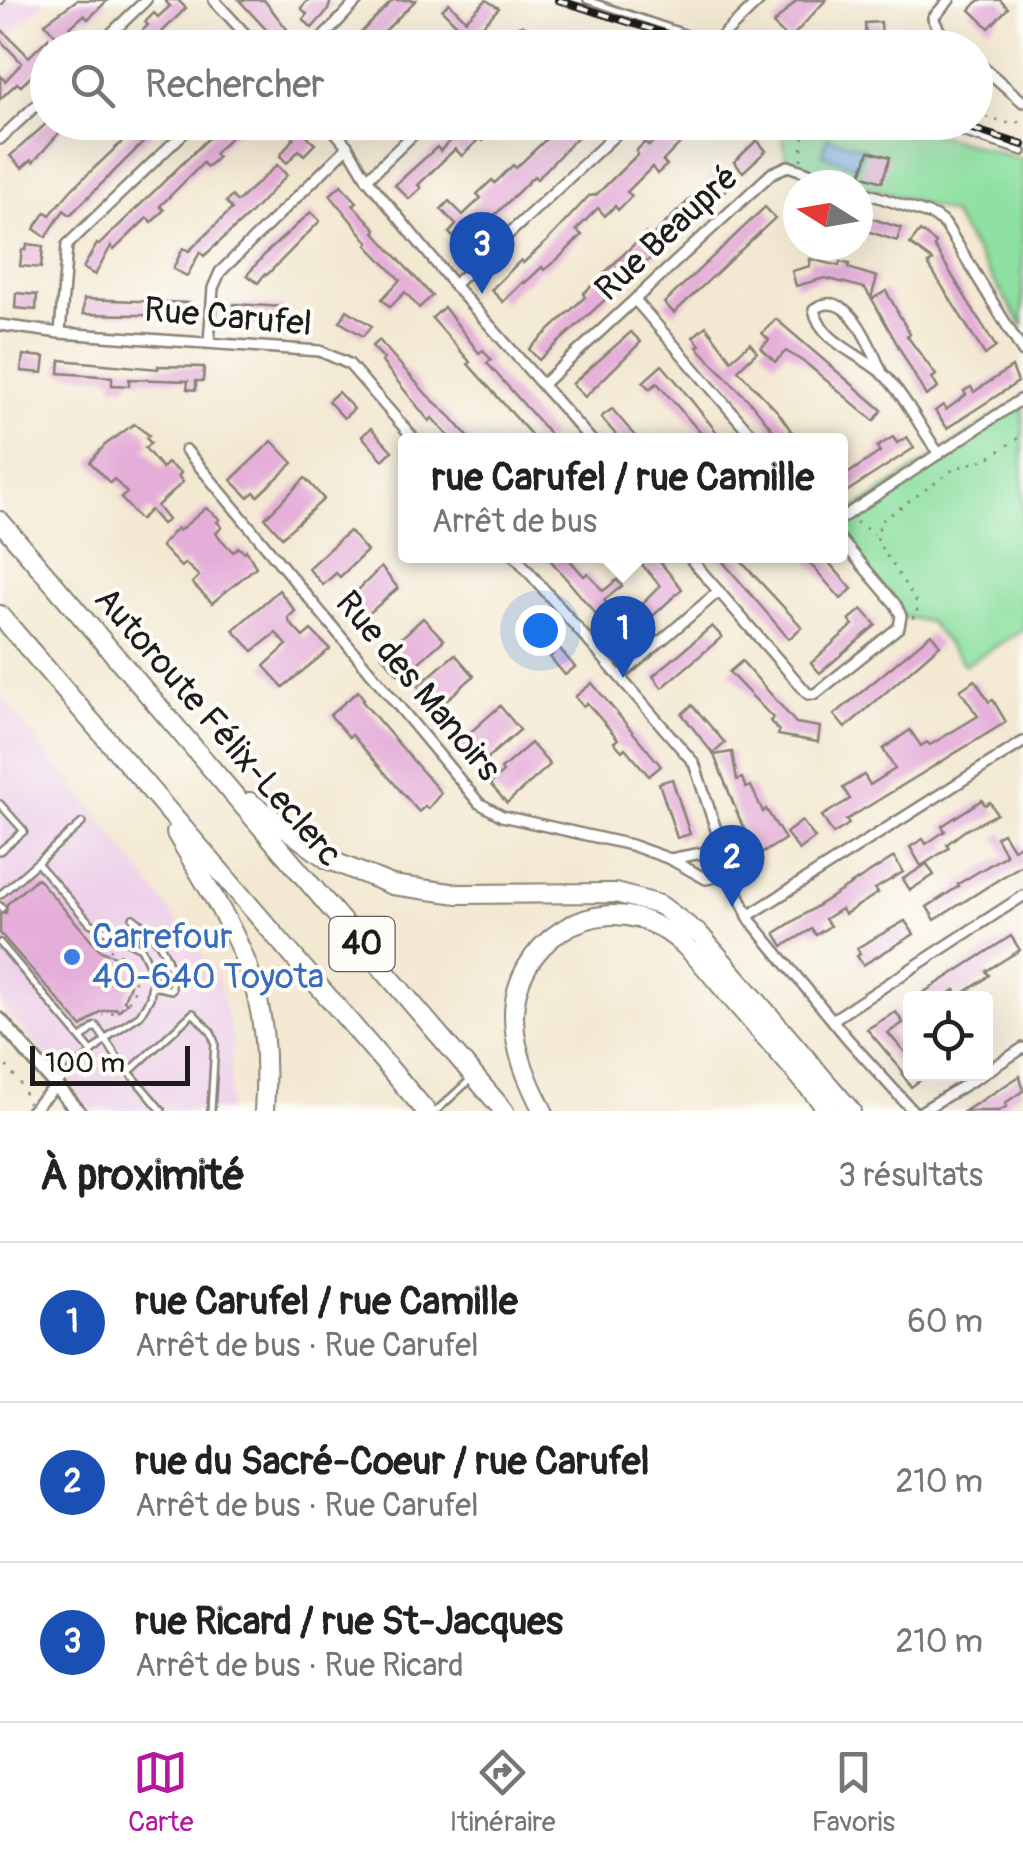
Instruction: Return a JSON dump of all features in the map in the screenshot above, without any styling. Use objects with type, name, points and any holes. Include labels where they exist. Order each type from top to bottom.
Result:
[{"type":"highway","name":"Autoroute Félix-Leclerc","points":[[0,522],[504,1111]]},
{"type":"highway","name":"40","points":[[0,615],[426,1111]]},
{"type":"highway","points":[[219,778],[310,848],[336,864],[382,882],[448,894],[616,893],[660,905],[700,934],[852,1111]]},
{"type":"highway","points":[[152,792],[228,923],[255,981],[266,1048],[264,1111]]},
{"type":"highway","points":[[542,1111],[523,1067],[514,1028],[520,979],[535,954],[557,932],[587,918],[608,915],[630,916],[651,923],[679,940],[829,1111]]},
{"type":"street","points":[[115,30],[146,0]]},
{"type":"street","points":[[214,0],[242,30]]},
{"type":"street","points":[[330,30],[358,0]]},
{"type":"street","points":[[729,30],[760,0]]},
{"type":"street","points":[[939,30],[933,18],[949,0]]},
{"type":"street","points":[[993,76],[1023,102]]},
{"type":"street","points":[[0,140],[30,111]]},
{"type":"street","points":[[60,333],[67,245],[176,140]]},
{"type":"street","points":[[343,140],[367,179],[454,285],[585,433]]},
{"type":"street","points":[[367,179],[407,140]]},
{"type":"street","points":[[454,285],[610,140]]},
{"type":"street","points":[[209,342],[213,288],[220,272],[348,146]]},
{"type":"street","name":"Rue Beaupré","points":[[544,384],[772,173],[788,166],[799,170]]},
{"type":"street","points":[[873,195],[934,216],[945,224],[1023,352]]},
{"type":"street","points":[[636,301],[750,433]]},
{"type":"street","points":[[884,375],[830,336],[814,308],[821,304],[836,305],[856,318],[884,375],[939,454]]},
{"type":"street","name":"Rue Carufel","points":[[0,325],[60,333],[320,351],[349,364],[410,433]]},
{"type":"street","points":[[848,514],[1023,398]]},
{"type":"street","name":"Rue des Manoirs","points":[[186,450],[479,804],[502,816],[632,845],[670,859],[706,879],[731,874]]},
{"type":"street","points":[[694,563],[808,694],[815,694],[898,627],[901,616],[848,548]]},
{"type":"street","points":[[521,563],[694,763],[748,916],[912,1111]]},
{"type":"street","points":[[620,676],[719,592]]},
{"type":"street","points":[[748,916],[1023,742]]},
{"type":"street","name":"Rue des Manoirs","points":[[670,859],[723,849]]},
{"type":"street","points":[[834,1019],[1023,896]]},
{"type":"street","points":[[0,1020],[78,1111]]},
{"type":"street","points":[[993,1067],[1023,1048]]},
{"type":"street","points":[[922,1111],[971,1081]]},
{"type":"street","points":[[35,1108],[56,1086]]},
{"type":"lane","points":[[588,0],[677,30]]},
{"type":"lane","points":[[985,140],[1023,152]]},
{"type":"lane","points":[[0,804],[24,831],[0,851]]},
{"type":"lane","points":[[14,898],[3,893],[82,823]]},
{"type":"lane","points":[[37,863],[96,927],[132,941],[148,958],[152,986],[140,1016],[106,1039],[56,1086]]},
{"type":"lane","points":[[15,882],[22,891]]},
{"type":"lane","points":[[70,916],[78,910]]},
{"type":"lane","points":[[134,918],[161,945],[170,968],[172,990],[152,986]]},
{"type":"lane","points":[[132,941],[142,924]]},
{"type":"lane","points":[[0,943],[92,1052]]},
{"type":"lane","points":[[129,1072],[193,1013],[211,1032],[215,1043],[211,1111]]},
{"type":"lane","points":[[81,1038],[96,1026],[162,1111]]},
{"type":"lane","points":[[436,1111],[474,1076]]},
{"type":"path","points":[[993,119],[1023,122]]},
{"type":"path","points":[[799,170],[803,140]]},
{"type":"path","points":[[901,616],[916,618],[918,604],[882,552],[876,534],[880,522],[954,469],[990,457],[1023,435]]},
{"type":"path","points":[[848,518],[876,534]]},
{"type":"path","points":[[97,935],[98,946],[119,952],[132,969],[135,987],[123,1008],[102,1016]]},
{"type":"path","points":[[0,1058],[35,1108]]},
{"type":"shaded area","points":[[0,0],[47,0],[0,44]]},
{"type":"shaded area","points":[[0,695],[122,846],[217,976],[232,1037],[229,1111],[92,1111],[0,1004]]},
{"type":"green space","points":[[784,140],[956,140],[1023,160],[1023,327],[951,213],[873,189],[873,170],[810,170],[787,163]]},
{"type":"green space","points":[[1023,398],[1023,630],[965,665],[929,622],[901,616],[848,548],[848,514]]},
{"type":"water","points":[[826,140],[863,148],[857,167],[822,155]]},
{"type":"building","points":[[77,0],[108,0],[88,19],[84,15],[67,30],[51,30],[45,23]]},
{"type":"building","points":[[164,0],[178,0],[186,8],[164,30],[143,30],[154,13],[158,17],[170,6]]},
{"type":"building","points":[[239,0],[264,0],[288,30],[266,30]]},
{"type":"building","points":[[308,0],[331,0],[328,10],[312,28],[303,19],[307,14],[301,8]]},
{"type":"building","points":[[393,0],[416,0],[386,30],[364,30]]},
{"type":"building","points":[[486,0],[499,8],[478,30],[453,30],[457,25],[442,10],[449,3],[466,20]]},
{"type":"building","points":[[797,0],[826,0],[798,30],[779,30],[773,24]]},
{"type":"building","points":[[979,0],[1000,0],[1008,8],[989,28],[970,10]]},
{"type":"building","points":[[881,22],[881,30],[865,30],[865,23]]},
{"type":"building","points":[[0,28],[30,56],[30,77],[21,86],[17,83],[0,99],[0,75],[5,81],[22,63],[0,40]]},
{"type":"building","points":[[30,138],[53,140],[22,168],[10,156]]},
{"type":"building","points":[[124,140],[146,140],[70,215],[64,210],[46,237],[34,229],[46,212],[50,215]]},
{"type":"building","points":[[207,140],[228,140],[214,154],[218,157],[207,167],[203,163],[160,206],[164,210],[152,222],[147,218],[114,250],[111,246],[95,275],[83,268],[99,245]]},
{"type":"building","points":[[292,140],[311,140],[315,144],[304,155],[299,150],[287,163],[280,156]]},
{"type":"building","points":[[451,140],[478,140],[462,156],[455,149],[409,199],[395,185],[437,147],[440,151]]},
{"type":"building","points":[[545,140],[575,140],[537,179],[534,176],[460,244],[449,233],[456,225],[441,209],[449,201],[463,215],[481,198],[477,194],[492,180],[495,183],[513,165],[516,168]]},
{"type":"building","points":[[654,140],[683,140],[663,161],[667,165],[657,174],[652,167],[627,192],[632,196],[618,210],[615,206],[605,216],[598,208],[576,230],[582,235],[560,257],[524,281],[503,302],[491,290],[546,242],[589,196],[596,195],[638,154],[636,151],[645,142],[649,146]]},
{"type":"building","points":[[757,140],[766,151],[743,172],[734,162]]},
{"type":"building","points":[[869,151],[890,157],[882,182],[873,179],[873,170],[863,170]]},
{"type":"building","points":[[277,165],[287,175],[248,216],[204,256],[200,252],[187,276],[173,269],[183,248],[189,251],[232,209],[226,202],[232,196],[237,202]]},
{"type":"building","points":[[720,170],[732,184],[539,360],[529,349],[646,233],[650,238]]},
{"type":"building","points":[[341,185],[357,202],[353,205],[376,229],[374,232],[432,296],[419,308],[405,292],[390,307],[382,299],[400,280],[367,245],[330,195]]},
{"type":"building","points":[[765,207],[775,218],[674,313],[664,303]]},
{"type":"building","points":[[311,212],[320,221],[267,275],[258,283],[247,275],[267,252]]},
{"type":"building","points":[[873,219],[901,228],[897,241],[873,233]]},
{"type":"building","points":[[920,231],[936,243],[934,246],[996,347],[985,355],[928,264],[933,261],[910,244]]},
{"type":"building","points":[[27,244],[43,246],[41,268],[20,266]]},
{"type":"building","points":[[810,260],[839,266],[840,262],[877,277],[871,298],[865,288],[825,278],[796,286],[792,271],[810,266]]},
{"type":"building","points":[[886,291],[910,334],[907,336],[936,375],[932,378],[938,388],[926,396],[872,299]]},
{"type":"building","points":[[16,293],[37,295],[36,310],[15,308]]},
{"type":"building","points":[[84,299],[190,303],[189,316],[83,314]]},
{"type":"building","points":[[234,304],[283,307],[282,323],[234,319]]},
{"type":"building","points":[[444,307],[549,433],[530,433],[432,318]]},
{"type":"building","points":[[347,310],[372,326],[363,336],[340,322]]},
{"type":"building","points":[[776,319],[882,410],[874,421],[807,364],[786,351],[775,362],[761,348],[769,340],[762,333]]},
{"type":"building","points":[[706,326],[731,360],[750,343],[757,352],[738,370],[793,433],[775,433],[697,347],[700,345],[693,337]]},
{"type":"building","points":[[631,332],[641,342],[585,397],[572,384]]},
{"type":"building","points":[[379,340],[465,433],[446,433],[432,418],[429,421],[372,346]]},
{"type":"building","points":[[23,355],[45,357],[43,373],[21,371]]},
{"type":"building","points":[[60,360],[158,369],[204,367],[203,381],[196,381],[196,390],[187,389],[188,381],[129,379],[129,386],[112,385],[112,377],[59,373]]},
{"type":"building","points":[[662,365],[717,433],[701,433],[657,383],[650,389],[643,382]]},
{"type":"building","points":[[1012,367],[1018,382],[947,428],[935,411],[943,405],[946,410],[966,395],[964,391],[971,387],[974,392]]},
{"type":"building","points":[[338,392],[354,409],[344,418],[328,401]]},
{"type":"building","points":[[612,409],[633,433],[614,433],[601,417]]},
{"type":"building","points":[[134,424],[149,435],[146,438],[151,443],[145,448],[162,468],[167,463],[181,473],[178,476],[183,482],[157,506],[168,520],[162,524],[150,510],[140,520],[121,498],[127,493],[114,479],[110,483],[90,462],[105,445]]},
{"type":"building","points":[[371,428],[392,451],[383,460],[362,436]]},
{"type":"building","points":[[893,437],[897,443],[907,437],[914,448],[848,491],[848,474],[880,452],[877,447]]},
{"type":"building","points":[[272,441],[293,463],[258,496],[254,492],[248,497],[231,480]]},
{"type":"building","points":[[305,478],[324,499],[282,537],[265,518]]},
{"type":"building","points":[[206,508],[220,519],[217,522],[222,527],[216,533],[220,538],[233,552],[238,547],[246,550],[256,567],[212,603],[192,583],[199,576],[185,563],[181,567],[161,546],[177,528],[179,531]]},
{"type":"building","points":[[349,531],[367,551],[340,577],[336,573],[323,585],[308,568]]},
{"type":"building","points":[[553,563],[572,563],[584,576],[588,573],[603,591],[617,580],[622,586],[604,600],[625,624],[631,620],[640,630],[622,645]]},
{"type":"building","points":[[641,563],[661,563],[682,589],[653,616],[642,604],[660,586]]},
{"type":"building","points":[[724,563],[743,563],[802,627],[789,639]]},
{"type":"building","points":[[810,563],[829,563],[852,589],[841,599]]},
{"type":"building","points":[[381,567],[398,588],[357,624],[342,606]]},
{"type":"building","points":[[279,590],[295,611],[288,618],[290,623],[303,637],[311,630],[330,649],[283,687],[264,666],[287,645],[276,633],[253,651],[233,630]]},
{"type":"building","points":[[862,609],[876,625],[820,673],[811,663],[853,625],[849,620]]},
{"type":"building","points":[[530,614],[546,633],[536,642],[520,622]]},
{"type":"building","points":[[423,618],[444,640],[407,673],[404,669],[398,674],[382,656]]},
{"type":"building","points":[[712,626],[722,637],[662,688],[653,676]]},
{"type":"building","points":[[931,634],[940,645],[845,728],[834,715]]},
{"type":"building","points":[[559,648],[575,667],[565,675],[550,657]]},
{"type":"building","points":[[455,654],[474,676],[431,714],[415,695],[421,690],[418,686]]},
{"type":"building","points":[[742,661],[796,723],[820,727],[818,742],[778,735],[770,721],[773,718],[729,672]]},
{"type":"building","points":[[975,680],[1006,722],[846,820],[849,824],[833,834],[822,816],[850,799],[843,788],[864,775],[870,785],[895,769],[883,749],[910,730],[921,746],[927,742],[930,745],[978,716],[960,690]]},
{"type":"building","points":[[592,683],[661,766],[649,776],[625,748],[622,751],[614,742],[618,739],[587,703],[583,706],[575,697]]},
{"type":"building","points":[[358,691],[362,701],[441,793],[428,809],[425,806],[419,812],[330,715]]},
{"type":"building","points":[[692,705],[725,743],[713,754],[682,714]]},
{"type":"building","points":[[500,706],[520,730],[484,761],[479,756],[473,762],[457,744]]},
{"type":"building","points":[[531,743],[550,765],[507,803],[490,784]]},
{"type":"building","points":[[732,752],[737,780],[742,778],[746,788],[751,786],[763,812],[766,809],[785,839],[761,854],[742,825],[714,755]]},
{"type":"building","points":[[672,779],[690,834],[677,838],[659,783]]},
{"type":"building","points":[[982,800],[985,805],[990,802],[997,814],[964,831],[947,844],[949,848],[921,866],[910,847],[923,839],[926,844],[945,831],[942,826]]},
{"type":"building","points":[[802,821],[815,838],[799,850],[786,833]]},
{"type":"building","points":[[1003,833],[1013,849],[1023,843],[1023,864],[935,920],[927,907],[1006,855],[996,837]]},
{"type":"building","points":[[894,857],[903,872],[875,889],[878,893],[845,914],[841,909],[825,919],[830,926],[816,935],[812,929],[783,946],[775,933]]},
{"type":"building","points":[[927,864],[934,875],[910,890],[903,879]]},
{"type":"building","points":[[37,878],[101,951],[118,957],[129,974],[130,985],[124,1000],[127,1003],[118,1011],[116,1008],[100,1012],[82,1027],[0,933],[0,914],[6,913],[7,904]]},
{"type":"building","points":[[905,921],[914,934],[863,965],[857,948]]},
{"type":"building","points":[[1011,936],[1020,950],[986,971],[989,975],[967,991],[926,991]]},
{"type":"building","points":[[896,1012],[903,1023],[888,1033],[903,1050],[903,1072],[867,1029]]},
{"type":"building","points":[[1020,1076],[1023,1091],[1005,1103],[1007,1106],[999,1111],[965,1111]]},
{"type":"railway","points":[[558,0],[654,30]]},
{"type":"railway","points":[[993,135],[1023,145]]},
{"type":"place","name":"rue Ricard / rue St-Jacques","points":[[482,294]]},
{"type":"place","name":"rue Carufel / rue Camille","points":[[623,678]]},
{"type":"place","name":"rue du Sacré-Coeur / rue Carufel","points":[[732,907]]},
{"type":"place","name":"Carrefour 40-640 Toyota","points":[[72,957]]}]
